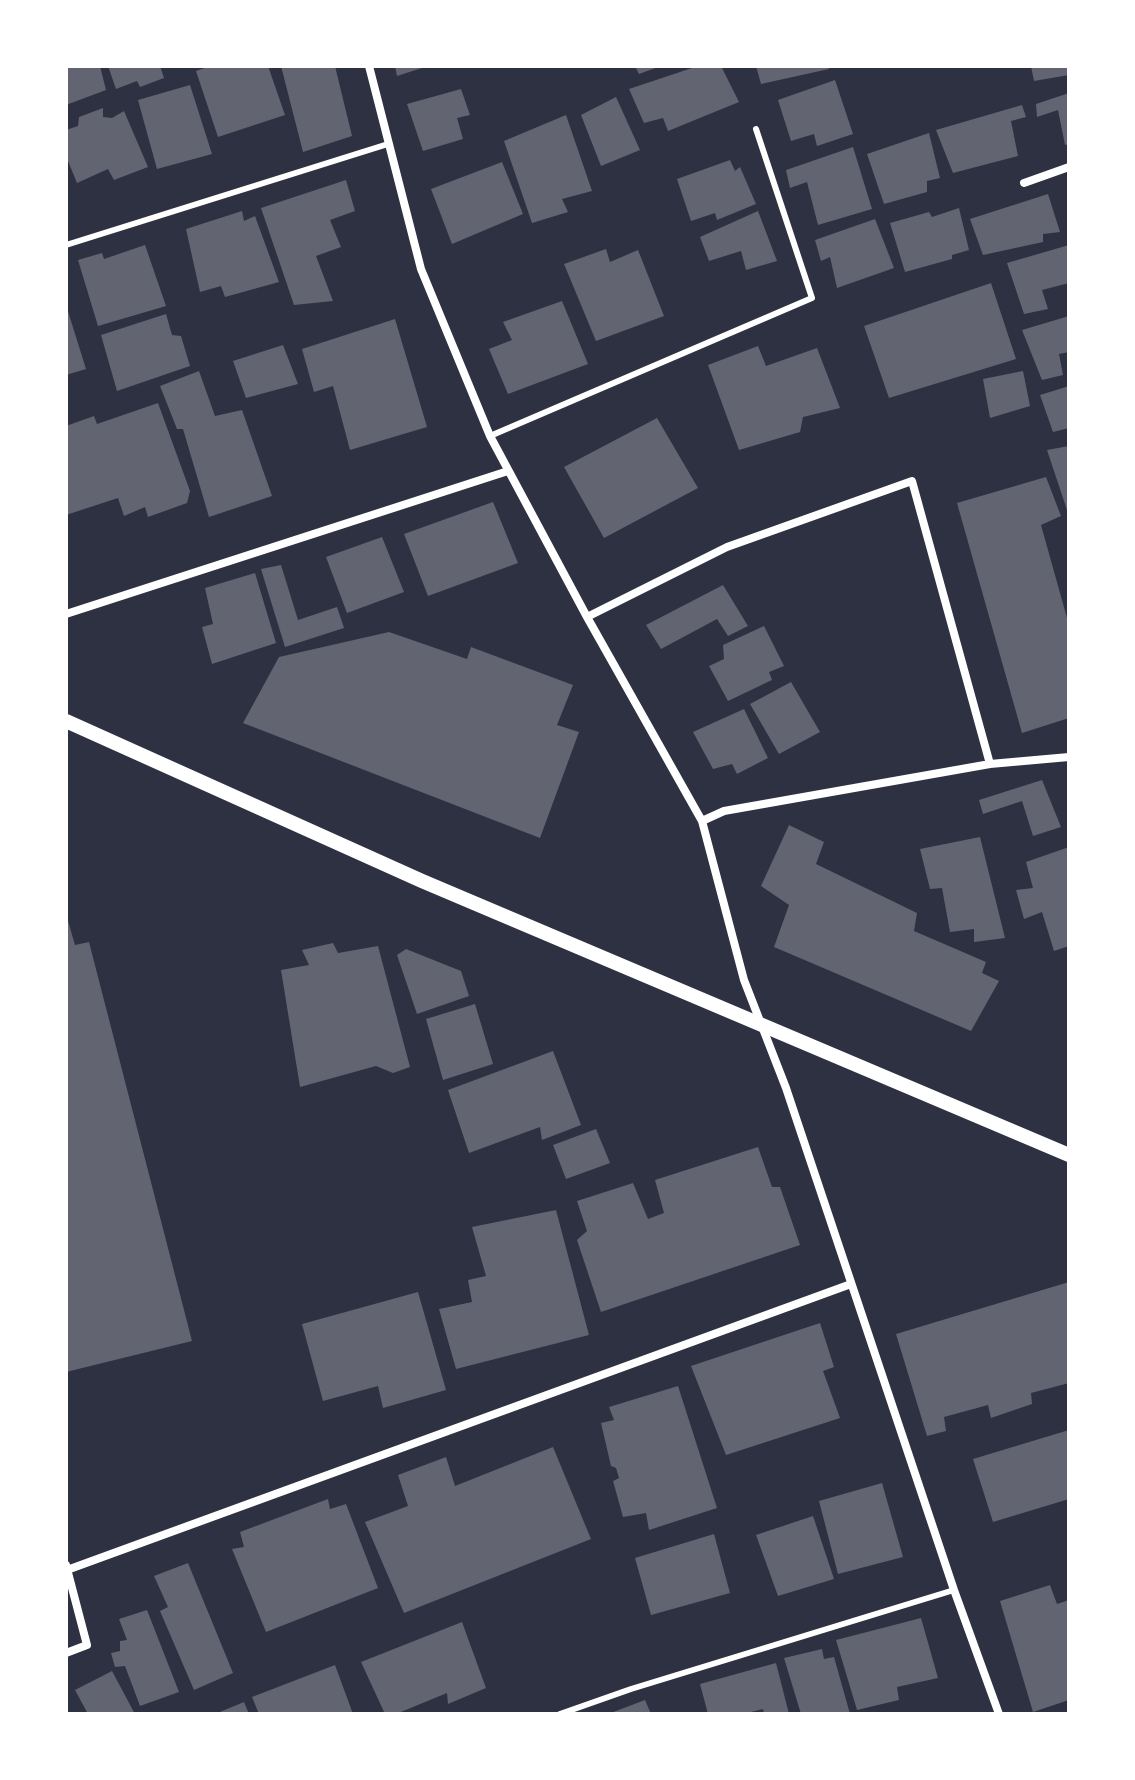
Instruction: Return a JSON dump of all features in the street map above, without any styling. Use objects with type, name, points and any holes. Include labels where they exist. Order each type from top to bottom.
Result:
[{"type":"street","points":[[369,66],[421,269],[490,436],[702,821],[744,980],[786,1088],[954,1590],[999,1714]]},
{"type":"street","points":[[1024,183],[1069,167]]},
{"type":"street","points":[[66,614],[508,471]]},
{"type":"street","points":[[587,617],[727,547],[912,481],[990,764]]},
{"type":"street","points":[[66,721],[422,881],[1069,1155]]},
{"type":"street","points":[[702,821],[724,811],[990,764],[1069,757]]},
{"type":"street","points":[[66,1653],[87,1645],[67,1567],[851,1284]]},
{"type":"lane","points":[[490,436],[812,298],[756,129]]},
{"type":"lane","points":[[66,245],[388,144]]},
{"type":"lane","points":[[560,1714],[631,1689],[954,1590]]},
{"type":"building","points":[[66,66],[100,66],[106,90],[66,105]]},
{"type":"building","points":[[108,66],[160,66],[164,78],[140,87],[137,81],[116,89]]},
{"type":"building","points":[[210,66],[268,66],[285,115],[218,137],[196,71]]},
{"type":"building","points":[[281,66],[335,66],[352,136],[303,152]]},
{"type":"building","points":[[395,66],[425,66],[425,67],[397,76]]},
{"type":"building","points":[[635,66],[661,66],[639,74]]},
{"type":"building","points":[[698,66],[721,66],[739,102],[668,131],[663,118],[644,123],[629,89]]},
{"type":"building","points":[[756,66],[828,66],[829,69],[761,84]]},
{"type":"building","points":[[1031,66],[1069,66],[1069,75],[1034,81]]},
{"type":"building","points":[[835,80],[853,134],[817,146],[814,134],[791,141],[778,100]]},
{"type":"building","points":[[190,85],[212,154],[157,169],[138,100]]},
{"type":"building","points":[[461,89],[470,115],[457,118],[463,139],[423,151],[407,104]]},
{"type":"building","points":[[1069,93],[1069,144],[1065,145],[1058,110],[1037,117],[1036,104]]},
{"type":"building","points":[[616,97],[640,150],[601,166],[581,115]]},
{"type":"building","points":[[1022,105],[1026,117],[1011,121],[1018,156],[953,173],[936,130]]},
{"type":"building","points":[[103,108],[103,117],[112,118],[124,111],[148,167],[114,180],[108,169],[77,183],[66,156],[66,130],[78,126],[79,117]]},
{"type":"building","points":[[566,115],[592,191],[562,199],[568,212],[532,223],[504,141]]},
{"type":"building","points":[[929,133],[940,178],[927,181],[927,192],[884,204],[867,154]]},
{"type":"building","points":[[853,147],[872,209],[818,225],[807,182],[790,188],[786,170]]},
{"type":"building","points":[[730,160],[735,171],[740,167],[756,204],[717,220],[715,213],[691,221],[677,179]]},
{"type":"building","points":[[502,162],[523,214],[452,244],[431,189]]},
{"type":"building","points":[[346,180],[355,211],[330,220],[341,247],[316,256],[333,301],[294,305],[261,208]]},
{"type":"building","points":[[1048,194],[1060,232],[1043,234],[1043,242],[983,255],[970,219]]},
{"type":"building","points":[[959,208],[969,250],[952,255],[952,259],[905,272],[890,223],[929,212],[932,217]]},
{"type":"building","points":[[242,211],[244,221],[255,216],[279,282],[225,297],[221,286],[200,292],[186,229]]},
{"type":"building","points":[[758,211],[777,261],[746,270],[741,251],[709,261],[700,237]]},
{"type":"building","points":[[875,219],[894,268],[837,288],[830,257],[821,261],[815,240]]},
{"type":"building","points":[[145,245],[166,306],[98,326],[78,260],[102,253],[104,259]]},
{"type":"building","points":[[1069,245],[1069,283],[1042,290],[1048,309],[1024,314],[1007,263]]},
{"type":"building","points":[[606,249],[610,262],[638,250],[664,316],[596,341],[564,264]]},
{"type":"building","points":[[991,283],[1016,359],[889,398],[864,326]]},
{"type":"building","points":[[562,301],[588,364],[508,394],[489,349],[512,340],[503,322]]},
{"type":"building","points":[[66,305],[86,369],[66,375]]},
{"type":"building","points":[[166,314],[172,335],[181,336],[190,366],[117,391],[101,335]]},
{"type":"building","points":[[1069,316],[1069,352],[1059,354],[1063,375],[1042,380],[1022,330]]},
{"type":"building","points":[[395,319],[427,427],[350,450],[333,386],[314,392],[302,349]]},
{"type":"building","points":[[283,345],[298,384],[246,398],[233,361]]},
{"type":"building","points":[[758,346],[766,366],[817,348],[840,408],[803,417],[800,432],[739,450],[708,365]]},
{"type":"building","points":[[199,371],[215,416],[242,410],[272,496],[209,517],[183,429],[177,429],[160,386]]},
{"type":"building","points":[[1023,371],[1030,406],[990,418],[983,379]]},
{"type":"building","points":[[1069,386],[1069,428],[1053,432],[1040,395]]},
{"type":"building","points":[[158,403],[190,491],[187,503],[148,517],[145,507],[124,516],[118,498],[66,515],[66,426],[94,416],[97,424]]},
{"type":"building","points":[[657,418],[698,488],[604,538],[564,467]]},
{"type":"building","points":[[1069,446],[1069,513],[1068,513],[1047,450]]},
{"type":"building","points":[[1046,477],[1061,516],[1041,525],[1069,618],[1069,718],[1022,733],[957,503]]},
{"type":"building","points":[[493,502],[518,563],[428,596],[404,534]]},
{"type":"building","points":[[382,537],[404,592],[347,613],[326,557]]},
{"type":"building","points":[[281,565],[298,620],[337,607],[344,628],[285,647],[261,569]]},
{"type":"building","points":[[255,573],[276,643],[212,664],[202,627],[213,624],[205,588]]},
{"type":"building","points":[[723,585],[748,626],[728,636],[717,619],[661,649],[646,625]]},
{"type":"building","points":[[764,626],[784,666],[769,672],[772,680],[728,701],[709,666],[724,659],[723,645]]},
{"type":"building","points":[[389,632],[467,659],[471,647],[573,685],[557,725],[579,732],[540,838],[243,723],[279,657]]},
{"type":"building","points":[[791,682],[820,732],[779,754],[750,704]]},
{"type":"building","points":[[744,709],[768,758],[737,774],[732,764],[713,769],[693,732]]},
{"type":"building","points":[[1042,780],[1061,827],[1033,836],[1022,801],[983,814],[979,800]]},
{"type":"building","points":[[789,825],[824,842],[816,864],[917,913],[914,931],[986,962],[982,973],[999,981],[971,1031],[774,947],[789,905],[761,886]]},
{"type":"building","points":[[980,837],[1005,938],[974,942],[974,929],[950,932],[942,888],[930,889],[920,849]]},
{"type":"building","points":[[1069,847],[1069,946],[1054,951],[1042,912],[1024,919],[1016,890],[1033,888],[1026,862]]},
{"type":"building","points":[[66,914],[75,945],[89,942],[192,1341],[66,1372]]},
{"type":"building","points":[[333,943],[338,953],[378,946],[410,1067],[393,1073],[376,1066],[300,1087],[281,970],[309,965],[302,950]]},
{"type":"building","points":[[406,949],[461,971],[469,996],[417,1014],[397,955]]},
{"type":"building","points":[[475,1004],[493,1064],[443,1080],[426,1019]]},
{"type":"building","points":[[553,1051],[581,1125],[542,1140],[540,1127],[469,1153],[448,1090]]},
{"type":"building","points":[[596,1129],[610,1163],[566,1179],[553,1145]]},
{"type":"building","points":[[758,1147],[772,1187],[780,1187],[800,1245],[601,1312],[577,1240],[587,1231],[577,1201],[633,1183],[648,1219],[664,1213],[655,1180]]},
{"type":"building","points":[[556,1210],[589,1335],[456,1369],[439,1309],[472,1302],[468,1280],[486,1276],[472,1227]]},
{"type":"building","points":[[1069,1282],[1069,1383],[1031,1393],[1032,1404],[991,1418],[988,1405],[944,1417],[946,1431],[927,1436],[896,1334]]},
{"type":"building","points":[[418,1292],[446,1390],[383,1408],[378,1386],[323,1401],[302,1324]]},
{"type":"building","points":[[820,1323],[834,1367],[823,1371],[840,1418],[726,1455],[691,1366]]},
{"type":"building","points":[[678,1386],[717,1508],[649,1530],[646,1513],[623,1517],[613,1481],[619,1478],[616,1468],[611,1466],[601,1423],[614,1420],[609,1407]]},
{"type":"building","points":[[1069,1430],[1069,1499],[993,1522],[973,1459]]},
{"type":"building","points":[[553,1447],[591,1539],[404,1613],[365,1522],[408,1506],[398,1475],[446,1457],[455,1486]]},
{"type":"building","points":[[882,1483],[903,1557],[838,1574],[819,1501]]},
{"type":"building","points":[[328,1499],[330,1509],[346,1504],[378,1588],[266,1632],[232,1549],[244,1547],[240,1532]]},
{"type":"building","points":[[813,1516],[834,1579],[778,1596],[756,1535]]},
{"type":"building","points":[[714,1534],[730,1593],[651,1615],[635,1558]]},
{"type":"building","points":[[188,1563],[233,1673],[194,1690],[160,1611],[168,1607],[154,1576]]},
{"type":"building","points":[[1050,1585],[1057,1604],[1069,1600],[1069,1700],[1033,1712],[1000,1601]]},
{"type":"building","points":[[147,1610],[179,1692],[140,1706],[125,1666],[115,1667],[111,1653],[120,1651],[120,1641],[127,1640],[119,1619]]},
{"type":"building","points":[[921,1618],[938,1678],[897,1687],[899,1700],[857,1710],[836,1640]]},
{"type":"building","points":[[462,1622],[486,1688],[448,1704],[447,1693],[396,1714],[385,1714],[361,1662]]},
{"type":"building","points":[[822,1649],[824,1659],[834,1657],[850,1714],[801,1714],[784,1658]]},
{"type":"building","points":[[776,1663],[789,1714],[764,1714],[763,1709],[743,1714],[708,1714],[700,1684]]},
{"type":"building","points":[[335,1665],[353,1714],[259,1714],[252,1697]]},
{"type":"building","points":[[112,1671],[135,1714],[88,1714],[75,1690]]},
{"type":"building","points":[[645,1700],[651,1714],[608,1714]]},
{"type":"building","points":[[244,1702],[249,1714],[215,1714]]}]
